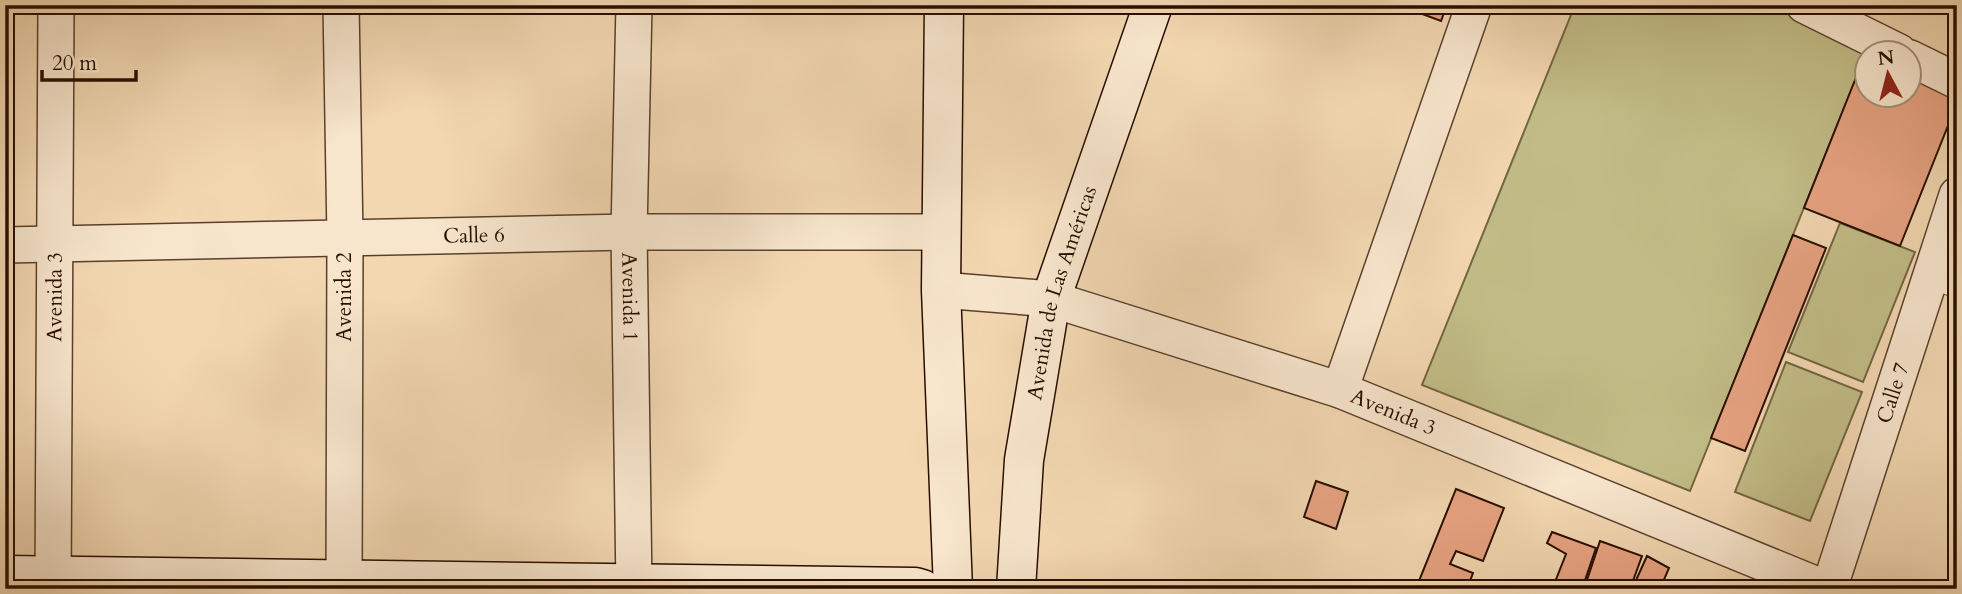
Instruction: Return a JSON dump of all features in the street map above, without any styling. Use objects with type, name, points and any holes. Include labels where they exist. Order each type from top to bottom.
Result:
[{"type":"main road","points":[[944,5],[941,290],[953,589]]},
{"type":"main road","name":"Avenida de Las Américas","points":[[1016,589],[1024,460],[1051,299],[1153,5]]},
{"type":"main road","points":[[5,575],[53,582],[922,589]]},
{"type":"street","name":"Avenida 3","points":[[53,582],[56,5]]},
{"type":"street","name":"Avenida 2","points":[[341,5],[345,238],[344,584]]},
{"type":"street","name":"Avenida 1","points":[[634,5],[629,232],[634,586]]},
{"type":"street","points":[[1340,390],[1474,5]]},
{"type":"street","points":[[1804,5],[1871,38]]},
{"type":"street","points":[[1924,65],[1957,81]]},
{"type":"street","name":"Calle 7","points":[[1828,589],[1944,284],[1957,195]]},
{"type":"street","name":"Calle 6","points":[[5,245],[629,232],[942,232]]},
{"type":"street","name":"Avenida 3","points":[[941,290],[1051,299],[1340,390],[1828,589]]},
{"type":"shaded area","points":[[1575,5],[1766,5],[1854,40],[1854,83],[1690,491],[1422,385]]},
{"type":"shaded area","points":[[1840,223],[1915,252],[1863,382],[1788,352]]},
{"type":"shaded area","points":[[1786,362],[1862,392],[1810,521],[1735,492]]},
{"type":"building","points":[[1398,5],[1447,5],[1441,21]]},
{"type":"building","points":[[1854,83],[1854,108],[1924,108],[1924,84],[1957,97],[1957,103],[1900,246],[1804,208]]},
{"type":"building","points":[[1793,235],[1826,248],[1745,451],[1711,438]]},
{"type":"building","points":[[1316,481],[1348,492],[1336,529],[1304,517]]},
{"type":"building","points":[[1456,489],[1504,508],[1483,561],[1456,551],[1450,564],[1473,573],[1467,589],[1425,589],[1417,586]]},
{"type":"building","points":[[1552,532],[1596,548],[1582,589],[1570,589],[1555,582],[1566,554],[1547,543]]},
{"type":"building","points":[[1600,541],[1642,556],[1630,589],[1584,589]]},
{"type":"building","points":[[1647,556],[1669,568],[1660,589],[1632,589]]},
{"type":"building","points":[[1913,581],[1931,589],[1910,589]]}]
